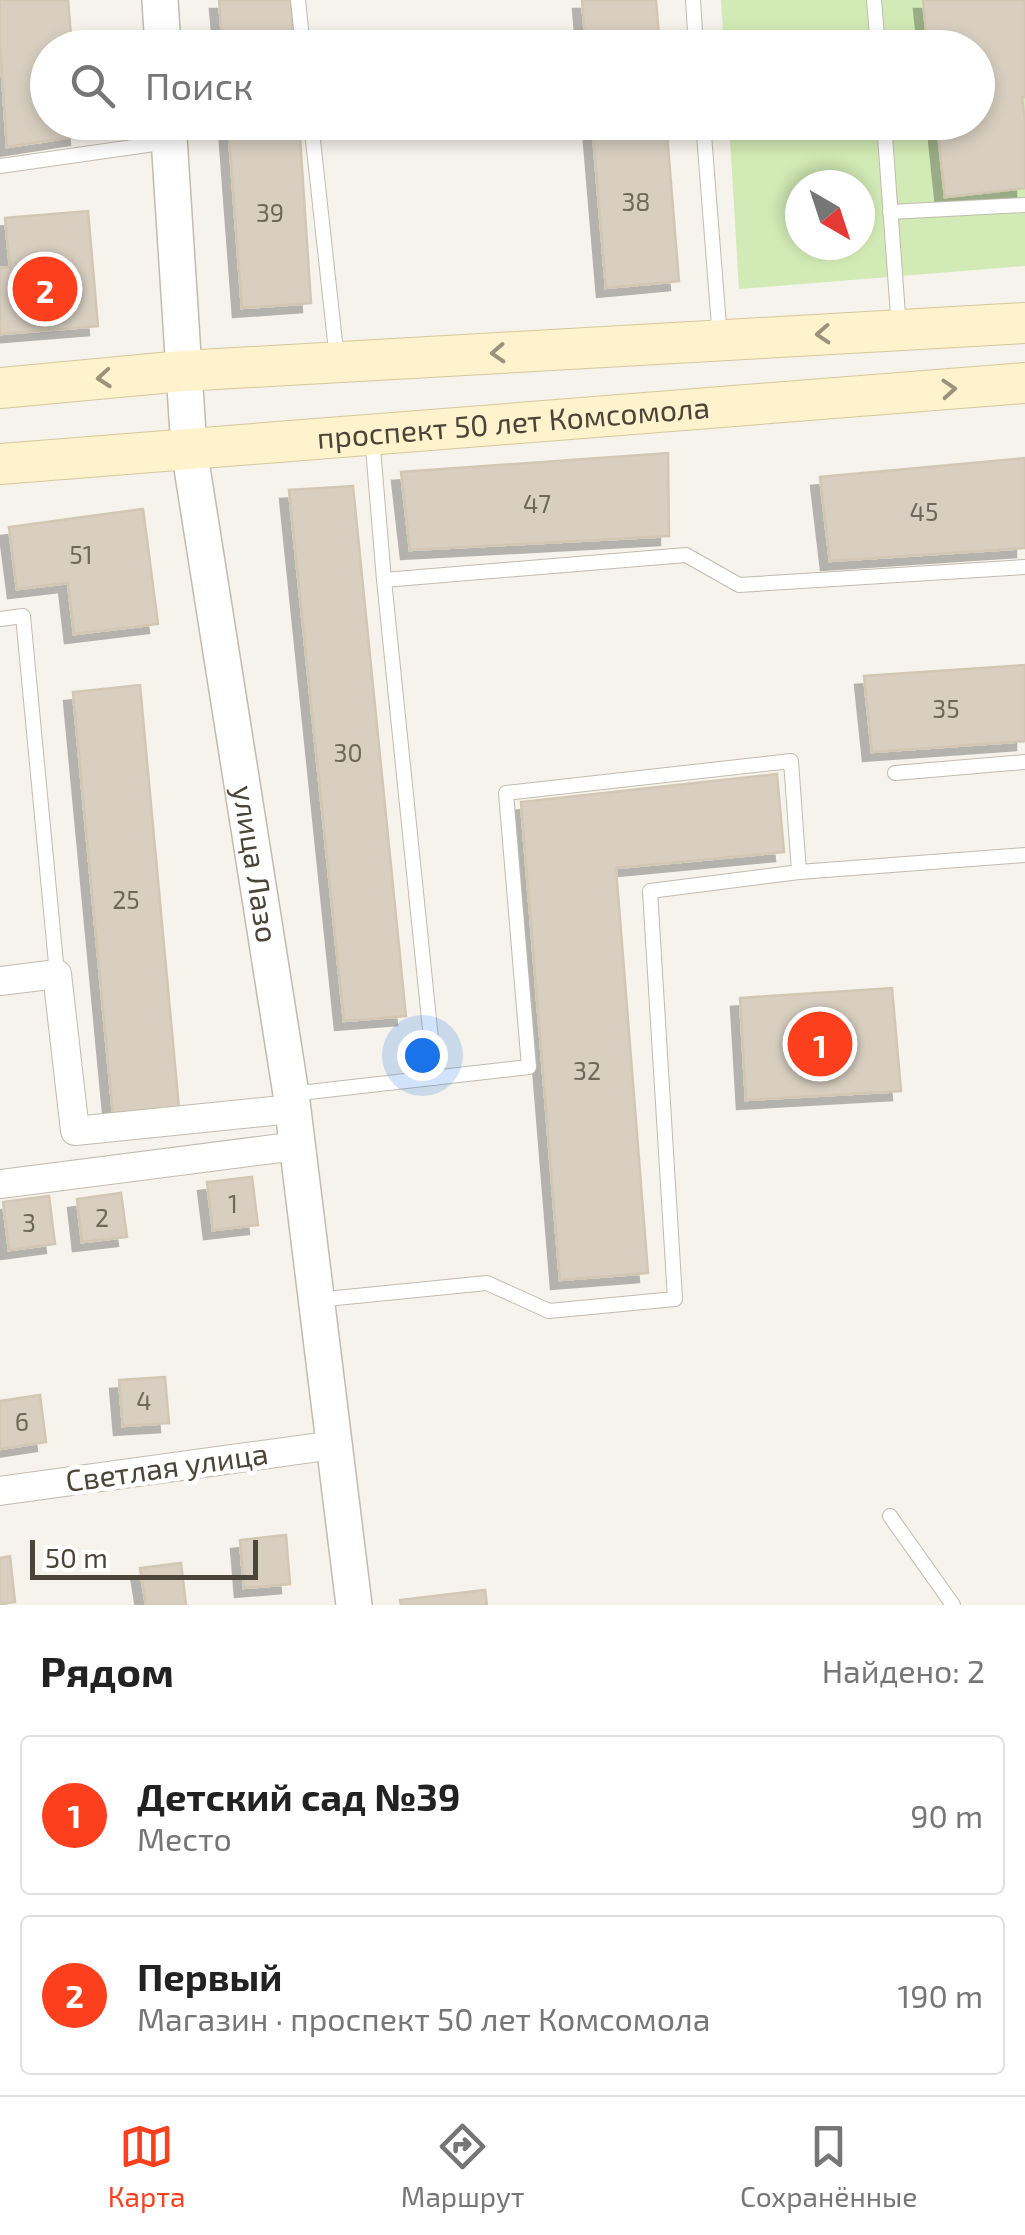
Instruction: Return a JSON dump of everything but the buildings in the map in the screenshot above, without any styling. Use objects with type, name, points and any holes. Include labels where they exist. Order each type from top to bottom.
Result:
[{"type":"main road","points":[[0,388],[183,370],[1025,323]]},
{"type":"main road","name":"проспект 50 лет Комсомола","points":[[0,464],[1025,383]]},
{"type":"street","points":[[160,0],[162,30]]},
{"type":"street","name":"улица Лазо","points":[[169,140],[189,449],[291,1102],[354,1605]]},
{"type":"street","points":[[0,981],[56,974],[76,1131],[291,1102]]},
{"type":"street","points":[[0,1184],[296,1146]]},
{"type":"street","name":"Светлая улица","points":[[0,1491],[334,1445]]},
{"type":"lane","points":[[298,0],[301,30]]},
{"type":"lane","points":[[692,0],[694,30]]},
{"type":"lane","points":[[874,0],[876,30]]},
{"type":"lane","points":[[0,166],[128,140]]},
{"type":"lane","points":[[313,140],[337,362]]},
{"type":"lane","points":[[703,140],[720,340]]},
{"type":"lane","points":[[885,140],[900,330]]},
{"type":"lane","points":[[890,212],[1025,205]]},
{"type":"lane","points":[[372,434],[435,1078]]},
{"type":"lane","points":[[384,580],[686,555],[739,585],[1025,567]]},
{"type":"lane","points":[[0,618],[23,616],[56,974]]},
{"type":"lane","points":[[291,1102],[529,1067],[506,792],[791,762],[799,872]]},
{"type":"lane","points":[[895,772],[1025,762]]},
{"type":"lane","points":[[316,1300],[487,1283],[549,1311],[676,1298],[650,891],[799,872],[1025,855]]},
{"type":"lane","points":[[890,1516],[952,1605]]},
{"type":"green space","points":[[721,0],[1025,0],[1025,266],[739,289],[730,140],[995,140],[995,30],[723,30]]},
{"type":"place","name":"Первый","points":[[45,289]]},
{"type":"place","name":"Детский сад №39","points":[[820,1044]]}]
